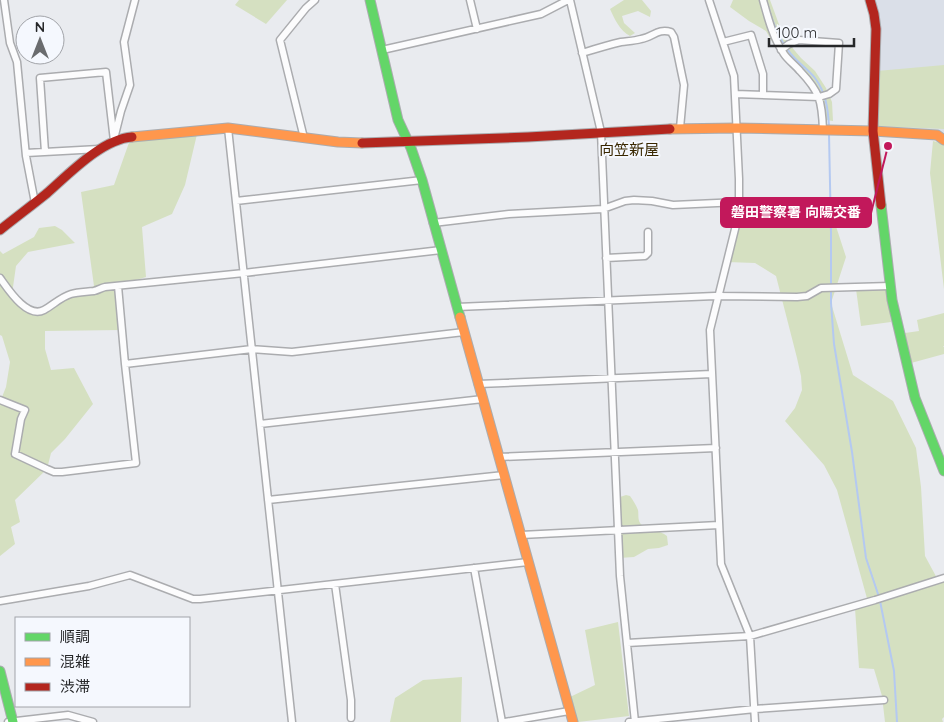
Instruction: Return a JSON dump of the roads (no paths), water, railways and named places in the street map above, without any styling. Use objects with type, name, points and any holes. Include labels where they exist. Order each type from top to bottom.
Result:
[{"type":"street","points":[[4,0],[10,43],[17,62],[26,153],[35,203]]},
{"type":"street","points":[[114,141],[121,111],[130,85],[124,42],[135,0]]},
{"type":"street","points":[[304,138],[280,40],[306,8],[315,0]]},
{"type":"street","points":[[370,0],[398,120],[422,180],[573,722]]},
{"type":"street","points":[[470,0],[477,29]]},
{"type":"street","points":[[382,50],[541,14],[569,0],[601,132],[621,591],[633,722],[754,709],[884,700]]},
{"type":"street","points":[[709,0],[734,76],[739,179],[739,213],[710,330],[721,564],[750,636],[755,722]]},
{"type":"street","points":[[763,0],[772,31],[781,50],[811,82],[819,97],[823,130]]},
{"type":"street","points":[[870,0],[876,29],[873,131],[890,286],[913,393],[944,471]]},
{"type":"street","points":[[582,53],[622,42],[642,39],[660,31],[671,32],[684,85],[680,128]]},
{"type":"street","points":[[723,42],[751,35],[763,74],[763,95]]},
{"type":"street","points":[[735,94],[819,97],[829,94],[836,89],[839,44],[799,40],[781,50]]},
{"type":"street","points":[[45,152],[40,78],[106,72],[114,141]]},
{"type":"street","points":[[228,128],[292,722]]},
{"type":"street","points":[[0,230],[99,149],[114,141],[127,138],[228,128],[347,142],[408,142],[528,137],[680,128],[873,131],[936,135],[944,139]]},
{"type":"street","points":[[26,153],[99,149]]},
{"type":"street","points":[[236,201],[422,180]]},
{"type":"street","points":[[433,223],[509,214],[604,209],[625,201],[634,200],[652,200],[673,205],[739,202]]},
{"type":"street","points":[[606,258],[645,256],[648,253],[648,232]]},
{"type":"street","points":[[0,278],[19,302],[30,310],[39,312],[70,294],[94,291],[105,287],[441,250]]},
{"type":"street","points":[[0,400],[25,410],[21,419],[15,454],[47,469],[54,472],[62,472],[136,463],[124,364],[118,286]]},
{"type":"street","points":[[457,307],[718,296],[797,297],[807,296],[821,288],[890,286]]},
{"type":"street","points":[[124,364],[252,349],[292,352],[464,332]]},
{"type":"street","points":[[478,384],[712,374]]},
{"type":"street","points":[[260,424],[483,399]]},
{"type":"street","points":[[499,457],[716,448]]},
{"type":"street","points":[[268,500],[504,475]]},
{"type":"street","points":[[521,535],[719,525]]},
{"type":"street","points":[[0,600],[88,586],[130,575],[193,599],[200,599],[528,562]]},
{"type":"street","points":[[474,568],[504,722],[569,711]]},
{"type":"street","points":[[627,643],[750,636],[944,578]]},
{"type":"street","points":[[335,584],[351,700],[351,718]]},
{"type":"street","points":[[0,671],[13,722]]},
{"type":"street","points":[[8,722],[68,715],[93,722]]},
{"type":"waterway","points":[[766,0],[780,38],[794,58],[815,78],[822,89],[827,107],[829,126]]},
{"type":"waterway","points":[[829,134],[831,303],[834,344],[852,452],[866,558],[879,597]]},
{"type":"waterway","points":[[880,601],[894,671],[897,722]]},
{"type":"place","name":"磐田警察署 向陽交番","points":[[888,146]]},
{"type":"district","name":"向笠新屋","points":[[629,149]]}]
